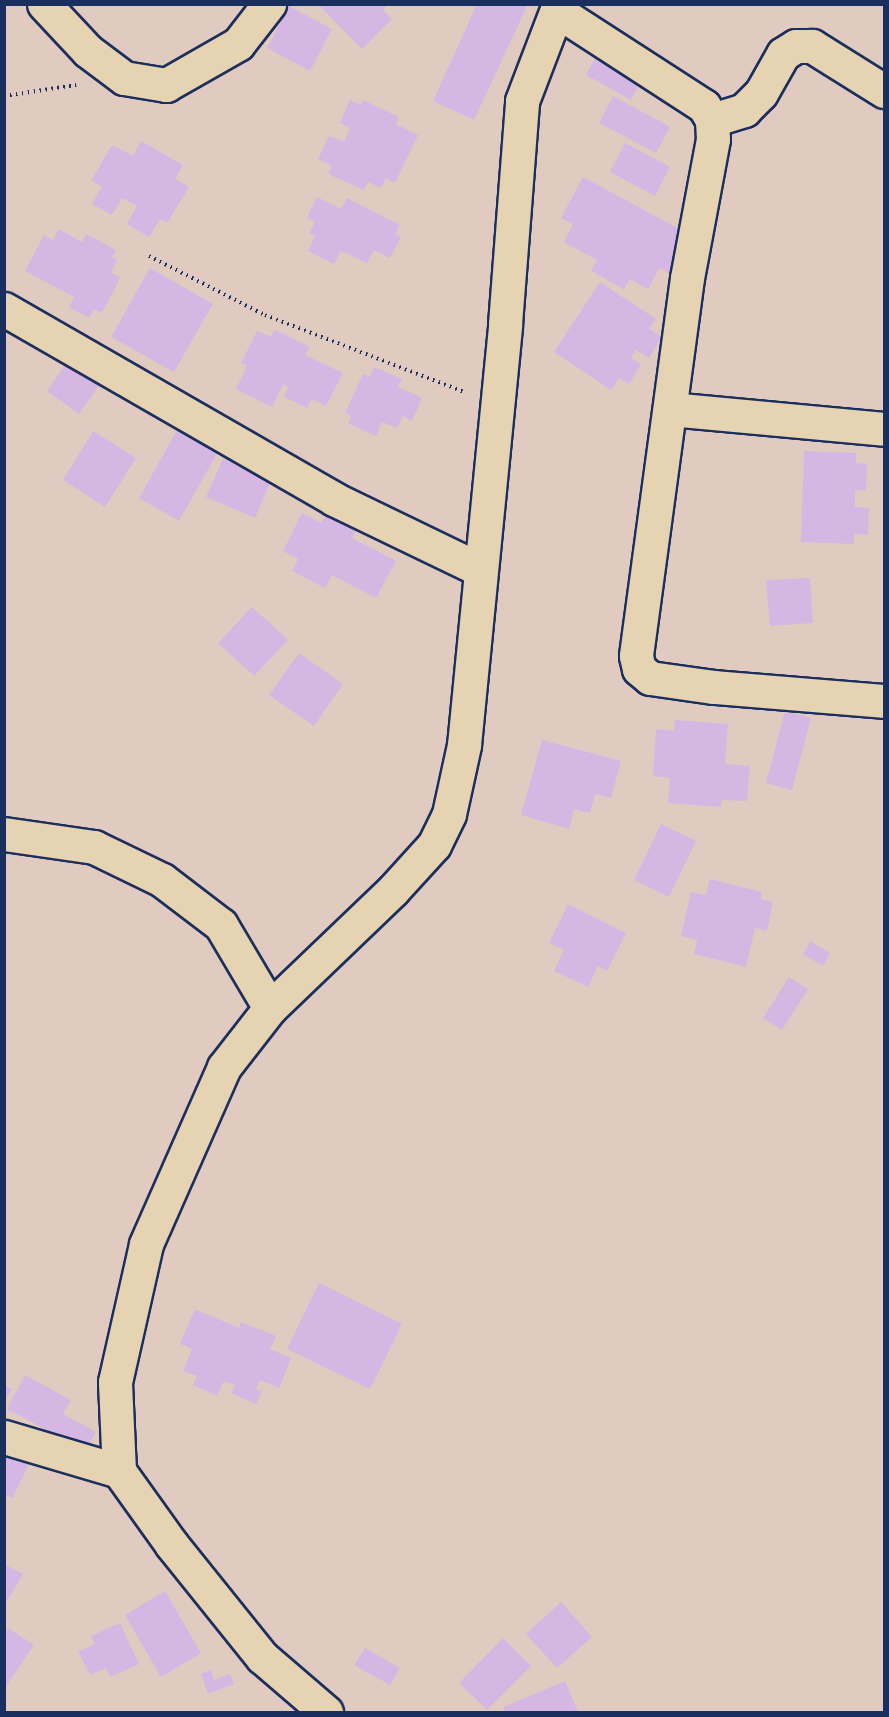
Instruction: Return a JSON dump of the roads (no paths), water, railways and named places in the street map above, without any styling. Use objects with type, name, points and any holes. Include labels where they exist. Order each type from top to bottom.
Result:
[{"type":"street","points":[[44,4],[88,51],[124,78],[166,85],[238,44],[269,4]]},
{"type":"street","points":[[326,1713],[262,1657],[172,1545],[118,1471],[115,1382],[146,1244],[224,1067],[270,1008],[393,890],[434,845],[449,814],[464,744],[522,101],[558,8],[704,106],[712,120],[712,140],[687,278],[636,656],[639,669],[650,678],[714,687],[885,701]]},
{"type":"street","points":[[712,120],[744,110],[761,93],[783,54],[796,46],[812,46],[885,91]]},
{"type":"street","points":[[4,309],[334,499],[479,569]]},
{"type":"street","points":[[670,409],[885,429]]},
{"type":"street","points":[[4,834],[94,847],[162,879],[221,925],[270,1008]]},
{"type":"street","points":[[4,1437],[118,1471]]}]
